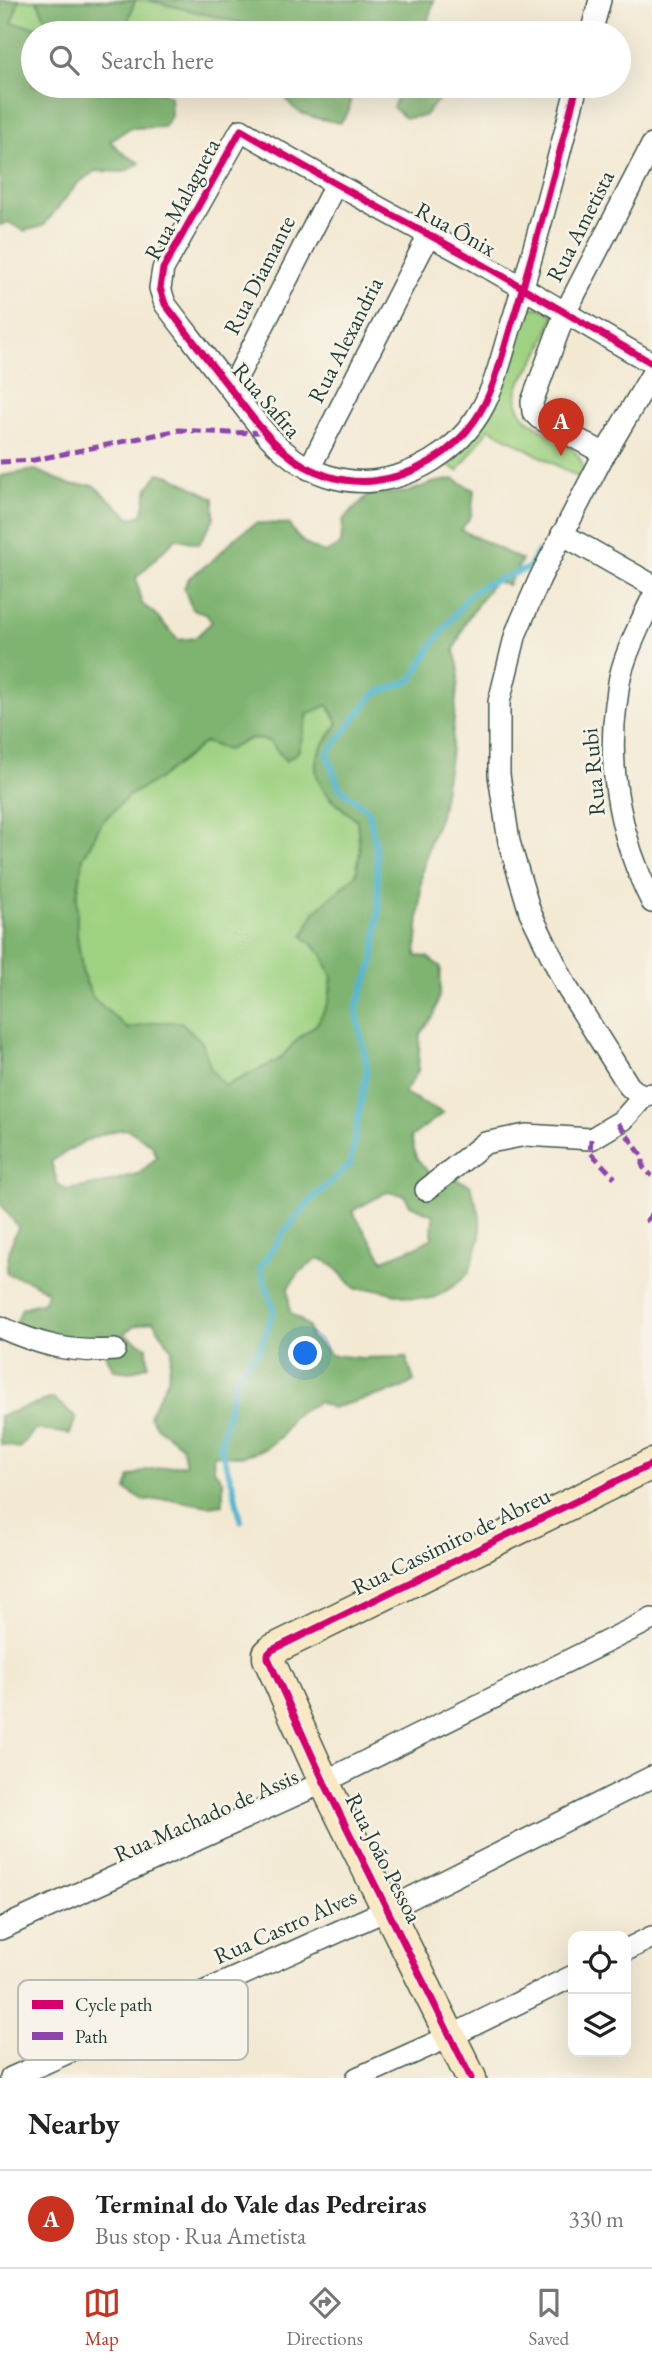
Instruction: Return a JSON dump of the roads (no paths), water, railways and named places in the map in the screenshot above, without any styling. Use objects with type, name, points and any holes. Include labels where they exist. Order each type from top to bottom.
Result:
[{"type":"street","points":[[594,21],[600,0]]},
{"type":"street","name":"Rua Safira","points":[[160,288],[165,304],[264,432],[285,453],[309,469],[337,478],[388,480],[427,463],[462,437],[485,403],[523,289],[574,98]]},
{"type":"street","name":"Rua Ônix","points":[[241,130],[652,363]]},
{"type":"street","name":"Rua Malagueta","points":[[160,288],[163,269],[241,130]]},
{"type":"street","name":"Rua Ametista","points":[[605,454],[539,418],[532,409],[532,402],[565,313],[652,145]]},
{"type":"street","name":"Rua Diamante","points":[[231,390],[335,185]]},
{"type":"street","name":"Rua Alexandria","points":[[309,469],[429,235]]},
{"type":"street","points":[[648,1095],[635,1092],[629,1086],[566,986],[530,912],[509,842],[501,789],[499,702],[516,634],[540,578],[605,454],[652,374]]},
{"type":"street","points":[[562,534],[652,585]]},
{"type":"street","name":"Rua Rubi","points":[[652,598],[620,674],[612,734],[617,792],[626,839],[652,902]]},
{"type":"street","points":[[426,1190],[485,1143],[526,1135],[592,1139],[623,1119],[648,1095]]},
{"type":"street","points":[[0,1327],[59,1348],[87,1352],[115,1350]]},
{"type":"street","name":"Rua Cassimiro de Abreu","points":[[268,1654],[652,1464]]},
{"type":"street","name":"Rua Machado de Assis","points":[[0,1929],[324,1782],[652,1619]]},
{"type":"street","name":"Rua João Pessoa","points":[[268,1654],[324,1782],[471,2078]]},
{"type":"street","name":"Rua Castro Alves","points":[[230,1980],[388,1909],[652,1777]]},
{"type":"street","points":[[631,1948],[652,1937]]},
{"type":"street","points":[[357,2078],[451,2036],[568,1978]]},
{"type":"street","name":"Rua Castro Alves","points":[[11,2078],[51,2060]]},
{"type":"waterway","points":[[241,1521],[233,1485],[220,1447],[236,1376],[260,1348],[274,1310],[260,1268],[309,1202],[350,1164],[367,1068],[356,1008],[373,963],[379,910],[376,849],[369,811],[339,787],[327,754],[374,694],[412,680],[432,646],[469,595],[484,585],[530,567],[538,552]]},
{"type":"place","name":"Terminal do Vale das Pedreiras","points":[[561,456]]}]
